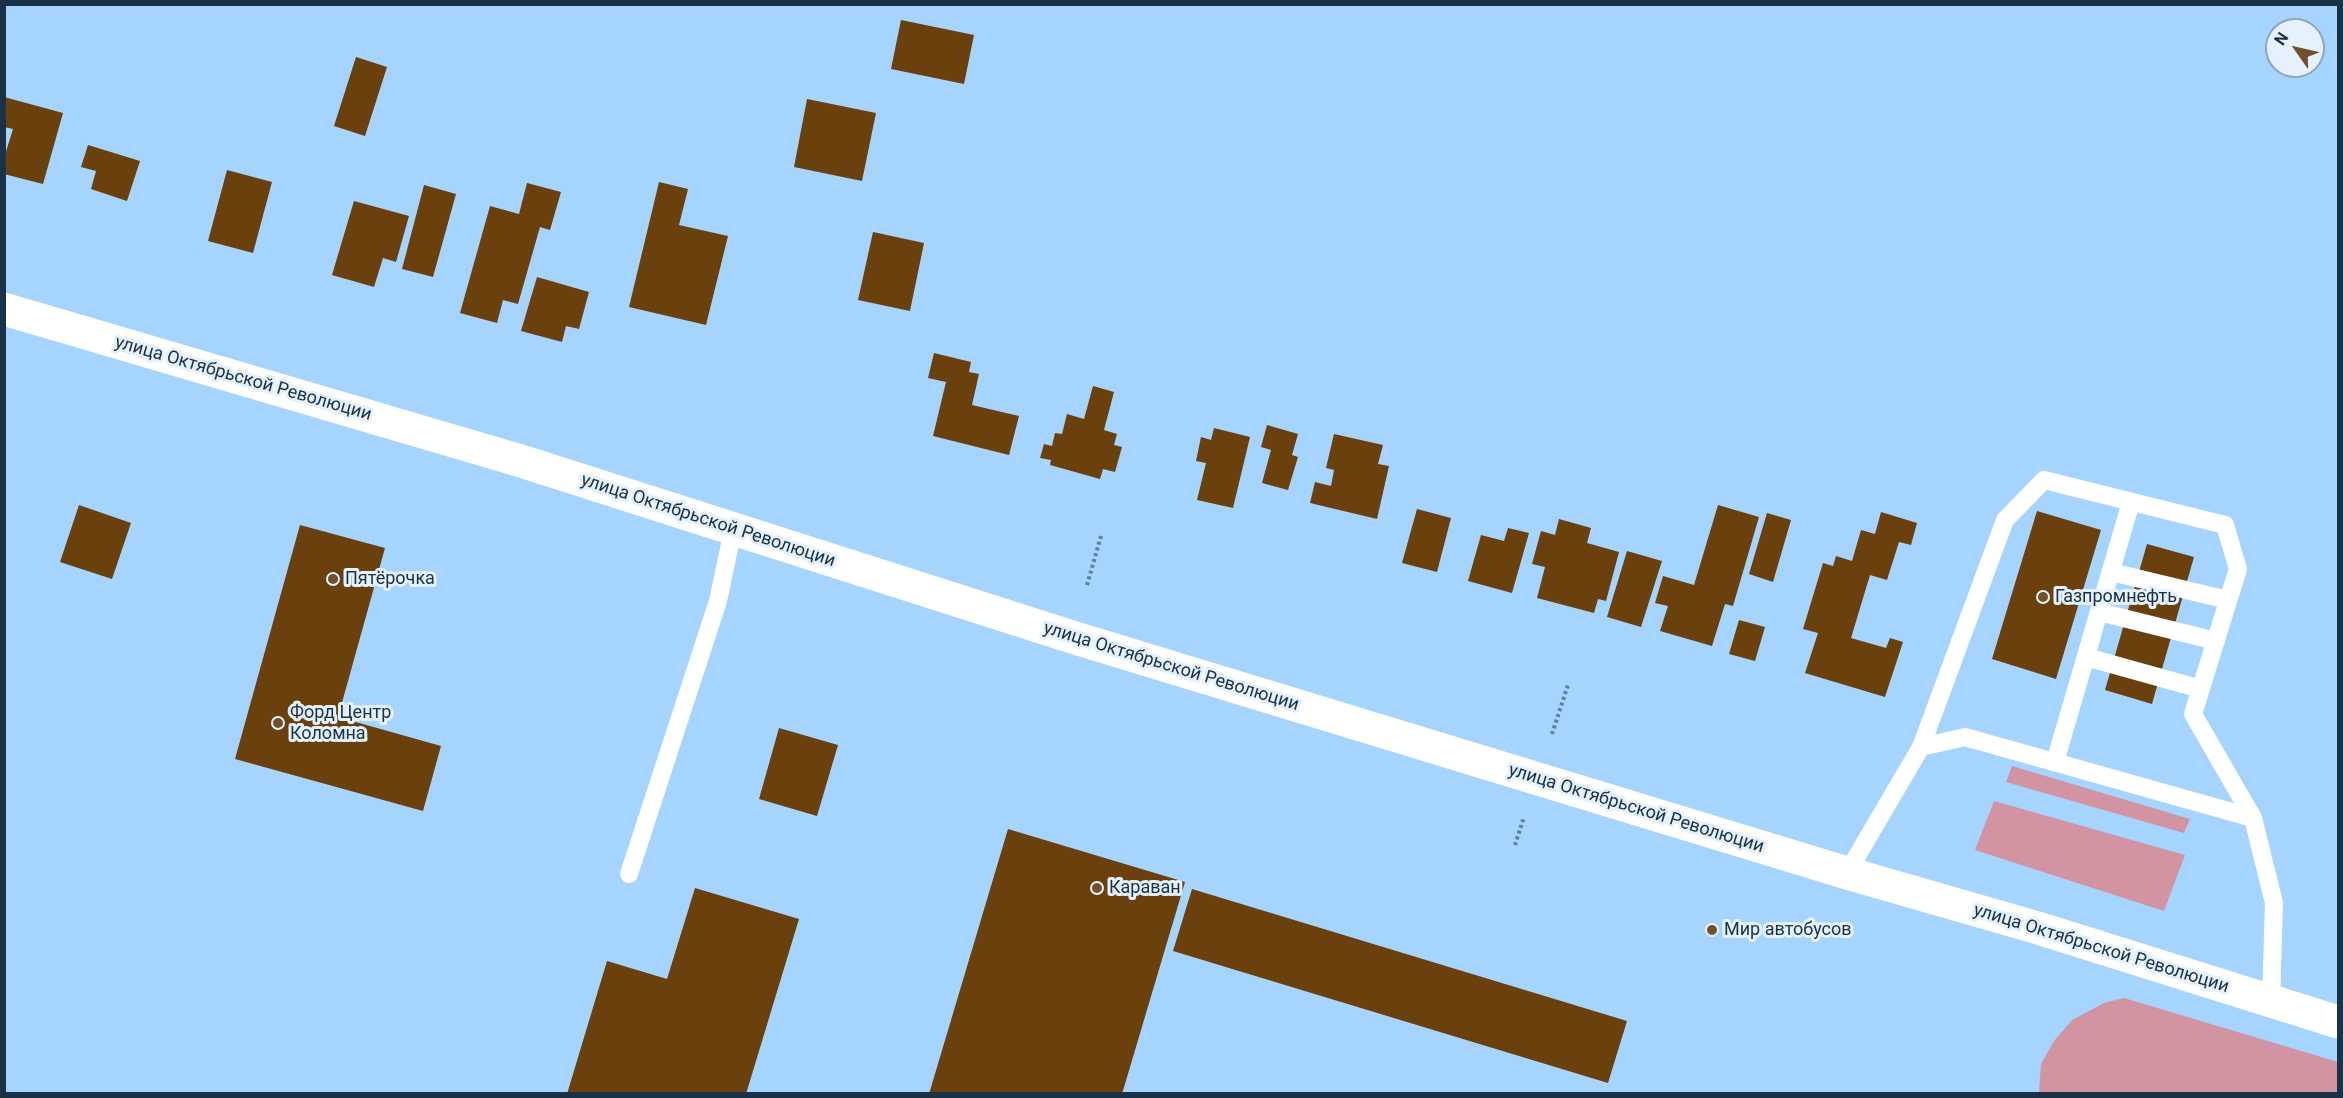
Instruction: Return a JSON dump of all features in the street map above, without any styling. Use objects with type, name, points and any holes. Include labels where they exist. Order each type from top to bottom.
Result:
[{"type":"main road","name":"улица Октябрьской Революции","points":[[4,309],[521,461],[1094,644],[1847,873],[2038,928],[2271,1003],[2338,1022]]},
{"type":"lane","points":[[1847,873],[1922,747],[2005,520],[2044,480],[2225,525],[2238,569],[2193,714],[2253,818],[2274,903],[2271,1003]]},
{"type":"lane","points":[[2055,762],[2131,502]]},
{"type":"lane","points":[[629,874],[717,601],[733,530]]},
{"type":"lane","points":[[2110,572],[2228,600]]},
{"type":"lane","points":[[2099,612],[2216,640]]},
{"type":"lane","points":[[2086,657],[2200,689]]},
{"type":"lane","points":[[1922,747],[1965,736],[2253,818]]},
{"type":"path","points":[[1087,585],[1101,536]]},
{"type":"path","points":[[1552,734],[1568,685]]},
{"type":"path","points":[[1515,845],[1524,818]]},
{"type":"shaded area","points":[[2012,766],[2190,819],[2184,833],[2006,782]]},
{"type":"shaded area","points":[[1994,801],[2185,855],[2164,911],[1975,850]]},
{"type":"shaded area","points":[[2124,998],[2338,1062],[2338,1093],[2039,1093],[2041,1064],[2054,1041],[2072,1020],[2104,1003]]},
{"type":"building","points":[[901,20],[974,35],[964,84],[891,69]]},
{"type":"building","points":[[356,57],[387,67],[365,136],[334,126]]},
{"type":"building","points":[[4,97],[63,113],[43,184],[4,174],[4,158],[13,129],[4,127]]},
{"type":"building","points":[[807,99],[876,113],[862,181],[794,167]]},
{"type":"building","points":[[88,145],[140,161],[127,201],[91,189],[96,171],[81,167]]},
{"type":"building","points":[[227,170],[272,182],[253,253],[208,241]]},
{"type":"building","points":[[659,182],[688,189],[679,225],[728,236],[706,325],[629,307]]},
{"type":"building","points":[[527,183],[561,192],[550,230],[540,227],[518,304],[503,300],[497,323],[460,313],[490,206],[519,214]]},
{"type":"building","points":[[424,185],[456,194],[433,277],[402,269]]},
{"type":"building","points":[[354,201],[409,216],[396,262],[383,258],[374,287],[332,275]]},
{"type":"building","points":[[873,232],[924,243],[910,311],[858,300]]},
{"type":"building","points":[[537,277],[589,292],[579,329],[566,326],[562,342],[521,331]]},
{"type":"building","points":[[934,353],[971,362],[969,372],[979,374],[972,405],[1019,416],[1009,455],[933,436],[946,382],[928,378]]},
{"type":"building","points":[[1093,386],[1114,392],[1104,430],[1117,434],[1114,445],[1122,447],[1115,472],[1103,469],[1100,479],[1050,465],[1051,460],[1040,458],[1044,444],[1052,446],[1055,433],[1062,434],[1067,414],[1084,419]]},
{"type":"building","points":[[1267,425],[1298,434],[1292,455],[1298,457],[1288,490],[1262,483],[1271,450],[1261,447]]},
{"type":"building","points":[[1214,428],[1250,437],[1233,508],[1197,500],[1206,463],[1196,461],[1201,437],[1211,440]]},
{"type":"building","points":[[1334,434],[1383,445],[1378,464],[1389,466],[1377,519],[1310,503],[1315,482],[1331,486],[1334,470],[1326,468]]},
{"type":"building","points":[[79,505],[131,523],[112,579],[60,562]]},
{"type":"building","points":[[1718,505],[1759,517],[1733,606],[1725,604],[1712,646],[1660,631],[1668,606],[1655,603],[1663,576],[1694,585]]},
{"type":"building","points":[[1417,509],[1451,518],[1437,572],[1402,563]]},
{"type":"building","points":[[2037,511],[2101,530],[2056,679],[1992,659]]},
{"type":"building","points":[[1881,512],[1917,523],[1911,545],[1899,542],[1887,580],[1870,575],[1851,638],[1886,648],[1890,638],[1903,642],[1885,697],[1805,673],[1818,633],[1803,629],[1823,563],[1833,566],[1836,556],[1852,561],[1861,530],[1875,534]]},
{"type":"building","points":[[1767,513],[1791,520],[1773,582],[1749,574]]},
{"type":"building","points":[[1559,519],[1591,528],[1587,543],[1619,552],[1606,601],[1598,599],[1594,613],[1537,598],[1545,567],[1532,564],[1541,531],[1555,535]]},
{"type":"building","points":[[300,525],[385,548],[338,717],[441,746],[423,811],[235,759]]},
{"type":"building","points":[[1508,528],[1529,533],[1512,593],[1468,581],[1481,535],[1504,541]]},
{"type":"building","points":[[2147,544],[2194,557],[2152,704],[2105,690]]},
{"type":"building","points":[[1627,551],[1662,561],[1641,627],[1607,617]]},
{"type":"building","points":[[1739,620],[1765,627],[1755,661],[1729,654]]},
{"type":"building","points":[[779,728],[838,745],[817,816],[759,799]]},
{"type":"building","points":[[1008,829],[1185,882],[1122,1094],[929,1094]]},
{"type":"building","points":[[695,888],[799,919],[746,1094],[567,1094],[607,961],[667,979]]},
{"type":"building","points":[[1192,889],[1627,1021],[1608,1083],[1173,951]]},
{"type":"place","name":"Пятёрочка","points":[[333,579]]},
{"type":"place","name":"Газпромнефть","points":[[2043,597]]},
{"type":"place","name":"Форд Центр Коломна","points":[[278,723]]},
{"type":"place","name":"Караван","points":[[1097,888]]},
{"type":"place","name":"Мир автобусов","points":[[1712,930]]}]
